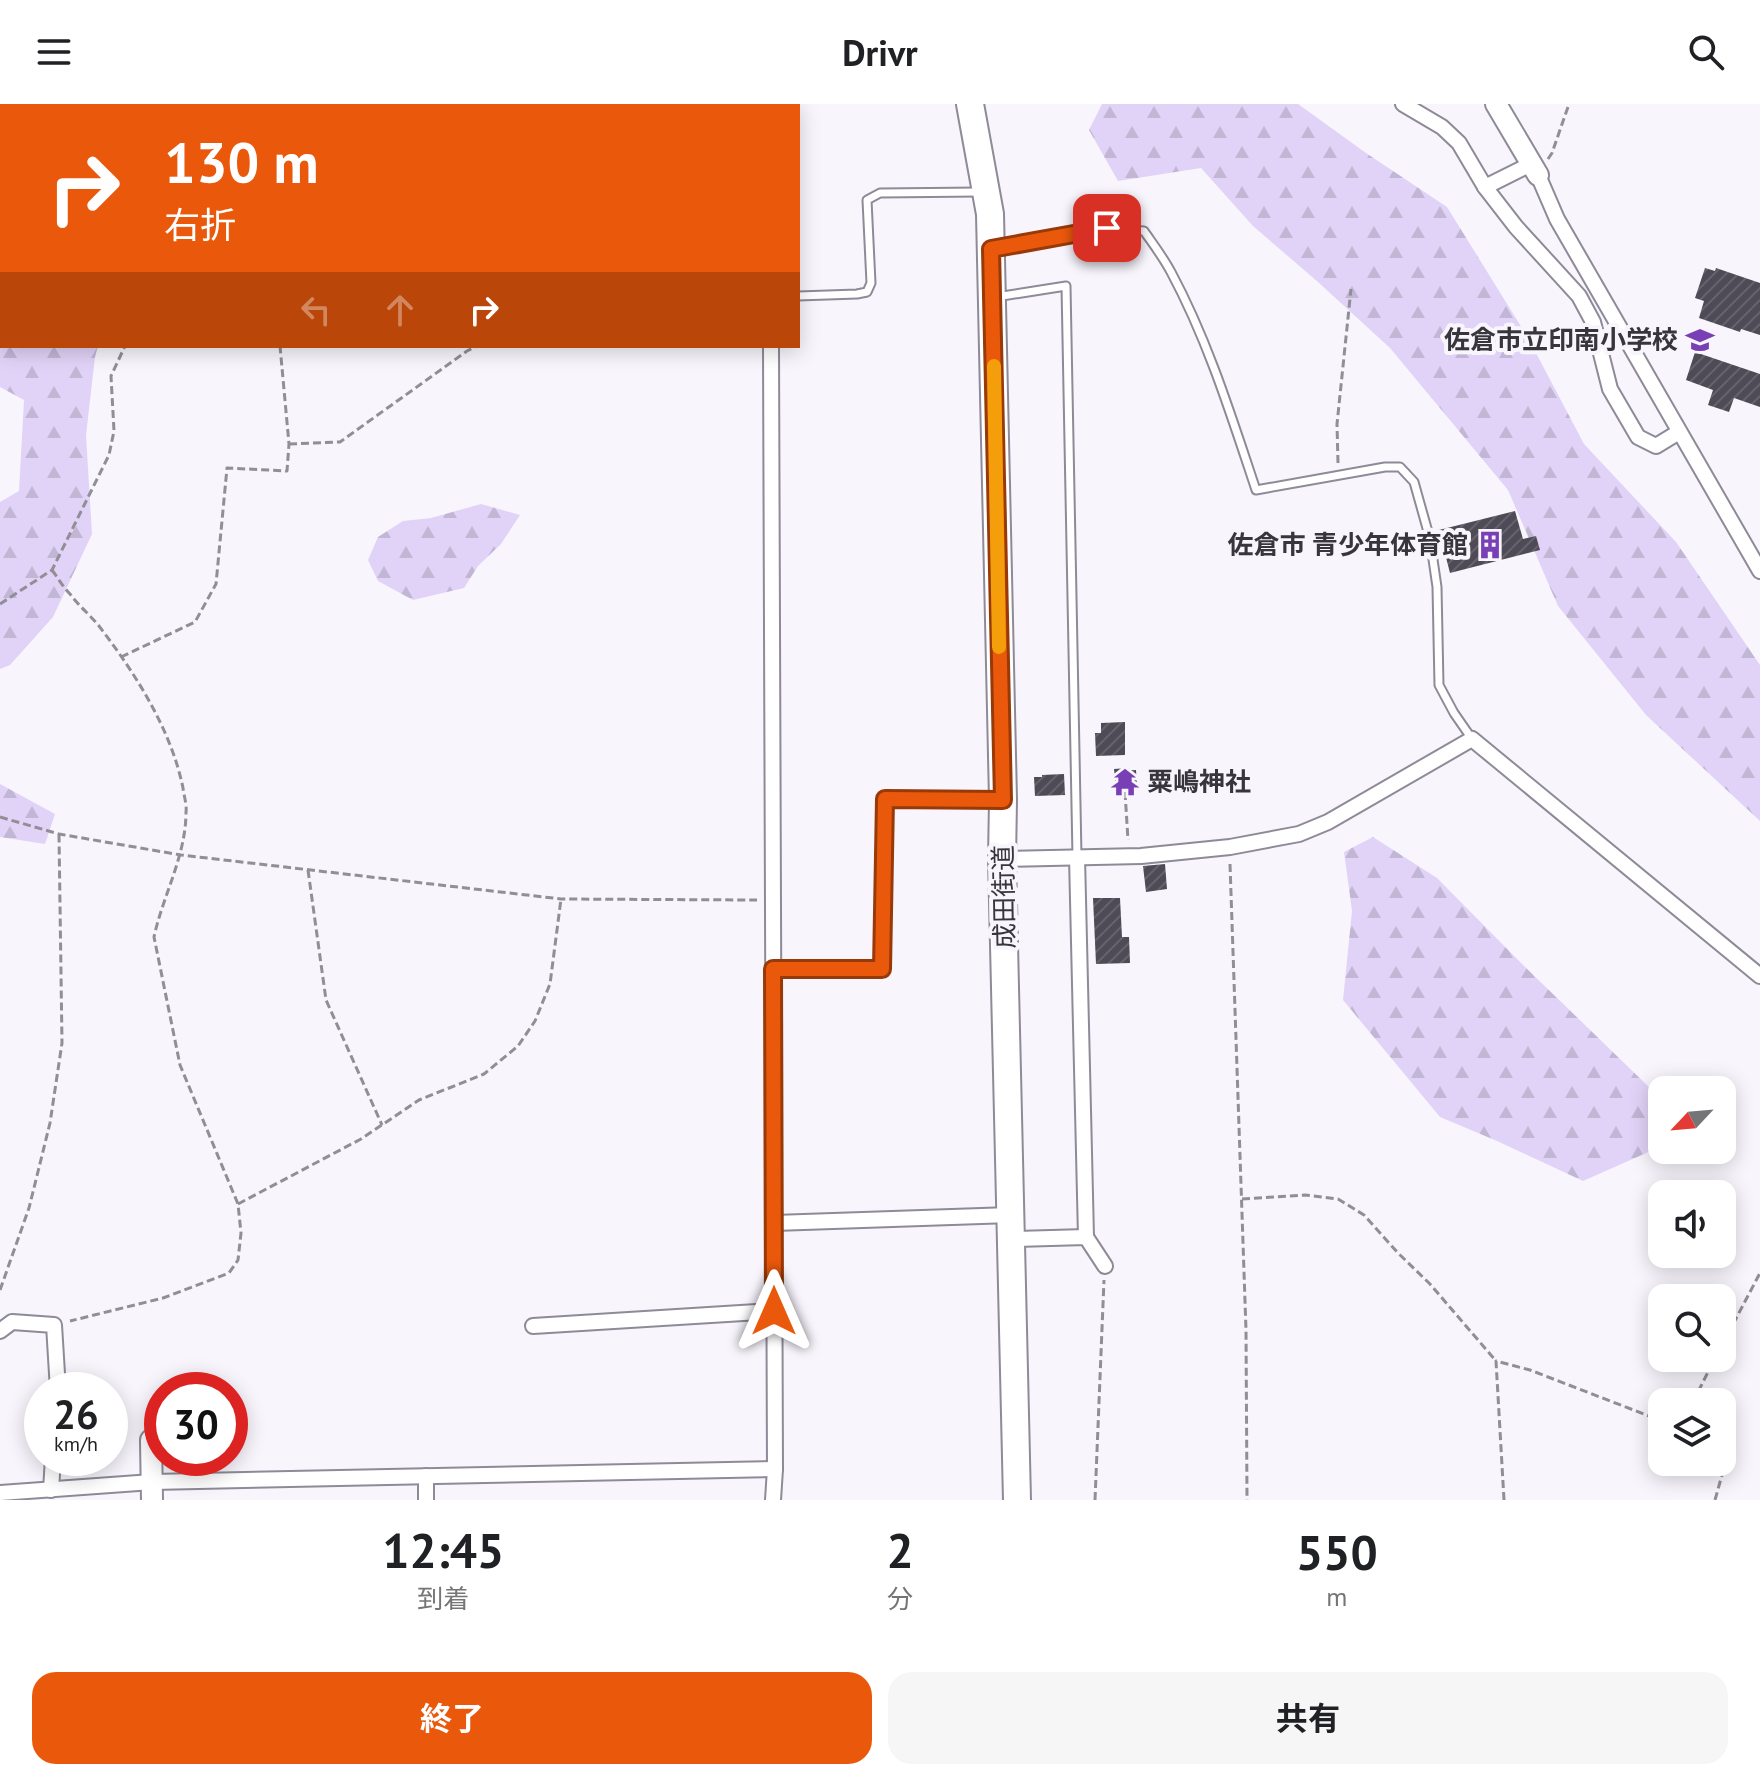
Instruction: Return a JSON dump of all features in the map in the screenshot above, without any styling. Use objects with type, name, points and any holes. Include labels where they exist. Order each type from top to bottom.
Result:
[{"type":"highway","name":"成田街道","points":[[970,104],[990,214],[993,297],[1017,1500]]},
{"type":"street","points":[[1403,104],[1442,127],[1459,143],[1485,187],[1516,227],[1579,296],[1593,322],[1610,389],[1638,437],[1656,446],[1679,432]]},
{"type":"street","points":[[1496,104],[1534,170],[1557,219],[1760,571]]},
{"type":"street","points":[[1485,187],[1534,170]]},
{"type":"street","points":[[771,348],[773,1500]]},
{"type":"street","points":[[1002,859],[1128,856],[1230,847],[1299,834],[1328,822],[1472,739],[1760,976]]},
{"type":"street","points":[[773,969],[882,969],[885,799],[1003,800]]},
{"type":"street","points":[[1077,857],[1086,1237],[1105,1266]]},
{"type":"street","points":[[774,1223],[1012,1227],[1086,1237]]},
{"type":"street","points":[[533,1326],[774,1311]]},
{"type":"street","points":[[0,1331],[12,1322],[54,1325],[57,1372]]},
{"type":"street","points":[[0,1493],[152,1491],[426,1476],[775,1469]]},
{"type":"street","points":[[51,1490],[52,1476]]},
{"type":"street","points":[[426,1476],[426,1500]]},
{"type":"lane","points":[[800,296],[867,292],[871,283],[867,200],[880,193],[985,192]]},
{"type":"lane","points":[[991,249],[1107,228],[1144,231],[1169,269],[1198,327],[1256,490],[1400,467],[1414,482],[1430,539],[1437,587],[1439,685],[1472,739]]},
{"type":"lane","points":[[993,297],[1066,286],[1077,857]]},
{"type":"path","points":[[1534,170],[1552,153],[1569,104]]},
{"type":"path","points":[[1338,475],[1337,424],[1351,289]]},
{"type":"path","points":[[0,604],[52,570],[109,455],[114,431],[111,376],[124,348]]},
{"type":"path","points":[[121,657],[195,622],[216,584],[227,468],[287,471],[289,444],[280,348]]},
{"type":"path","points":[[289,444],[340,442],[473,348]]},
{"type":"path","points":[[52,570],[121,657],[169,740],[180,773],[187,811],[181,855],[154,937],[180,1065],[238,1204],[241,1233],[238,1260],[229,1273],[163,1298],[54,1325]]},
{"type":"path","points":[[1125,792],[1128,856]]},
{"type":"path","points":[[0,817],[59,834],[181,855],[561,899],[772,900]]},
{"type":"path","points":[[0,1290],[29,1208],[40,1166],[62,1043],[59,834]]},
{"type":"path","points":[[1230,847],[1246,1330],[1247,1500]]},
{"type":"path","points":[[308,870],[326,1000],[382,1125]]},
{"type":"path","points":[[238,1204],[361,1139],[419,1100],[484,1074],[518,1046],[535,1021],[550,984],[561,899]]},
{"type":"path","points":[[1242,1199],[1305,1195],[1338,1199],[1364,1215],[1430,1284],[1496,1361],[1530,1370],[1648,1416]]},
{"type":"path","points":[[1095,1500],[1105,1266]]},
{"type":"path","points":[[1736,1318],[1760,1273]]},
{"type":"path","points":[[1496,1361],[1504,1500]]},
{"type":"path","points":[[1715,1500],[1722,1476]]},
{"type":"green space","points":[[1102,104],[1298,104],[1447,207],[1527,336],[1584,444],[1676,542],[1760,665],[1760,821],[1646,715],[1558,606],[1508,490],[1390,348],[1253,226],[1201,168],[1118,181],[1089,130]]},
{"type":"green space","points":[[0,348],[97,348],[86,435],[92,534],[53,617],[10,665],[0,669],[0,502],[19,491],[24,400],[0,387]]},
{"type":"green space","points":[[481,504],[520,515],[501,544],[478,566],[464,588],[413,600],[378,581],[368,560],[378,537],[403,521],[431,518]]},
{"type":"green space","points":[[0,784],[55,814],[45,844],[0,837]]},
{"type":"green space","points":[[1373,837],[1437,878],[1648,1086],[1648,1152],[1583,1181],[1440,1117],[1343,1000],[1352,911],[1344,852]]},
{"type":"building","points":[[1705,268],[1715,271],[1716,268],[1760,283],[1760,335],[1741,329],[1740,332],[1699,318],[1704,301],[1695,298]]},
{"type":"building","points":[[1695,352],[1760,374],[1760,407],[1734,398],[1729,412],[1708,405],[1713,390],[1686,380]]},
{"type":"building","name":"佐倉市 青少年体育館","points":[[1515,511],[1523,539],[1536,536],[1540,550],[1450,573],[1439,530]]},
{"type":"building","points":[[1125,722],[1125,755],[1096,756],[1095,733],[1101,733],[1101,723]]},
{"type":"building","points":[[1114,769],[1136,770],[1137,787],[1116,787]]},
{"type":"building","points":[[1064,774],[1065,795],[1035,796],[1034,777]]},
{"type":"building","points":[[1165,864],[1167,889],[1146,892],[1143,866]]},
{"type":"building","points":[[1093,898],[1120,898],[1122,937],[1129,937],[1130,963],[1096,964]]},
{"type":"slow traffic","points":[[994,366],[999,647]]},
{"type":"place","name":"佐倉市立印南小学校","points":[[1700,340]]},
{"type":"place","name":"佐倉市 青少年体育館","points":[[1490,545]]},
{"type":"place","name":"粟嶋神社","points":[[1125,782]]},
{"type":"route","points":[[774,1311],[773,969],[882,969],[885,799],[1003,800],[991,249],[1107,228]]}]
